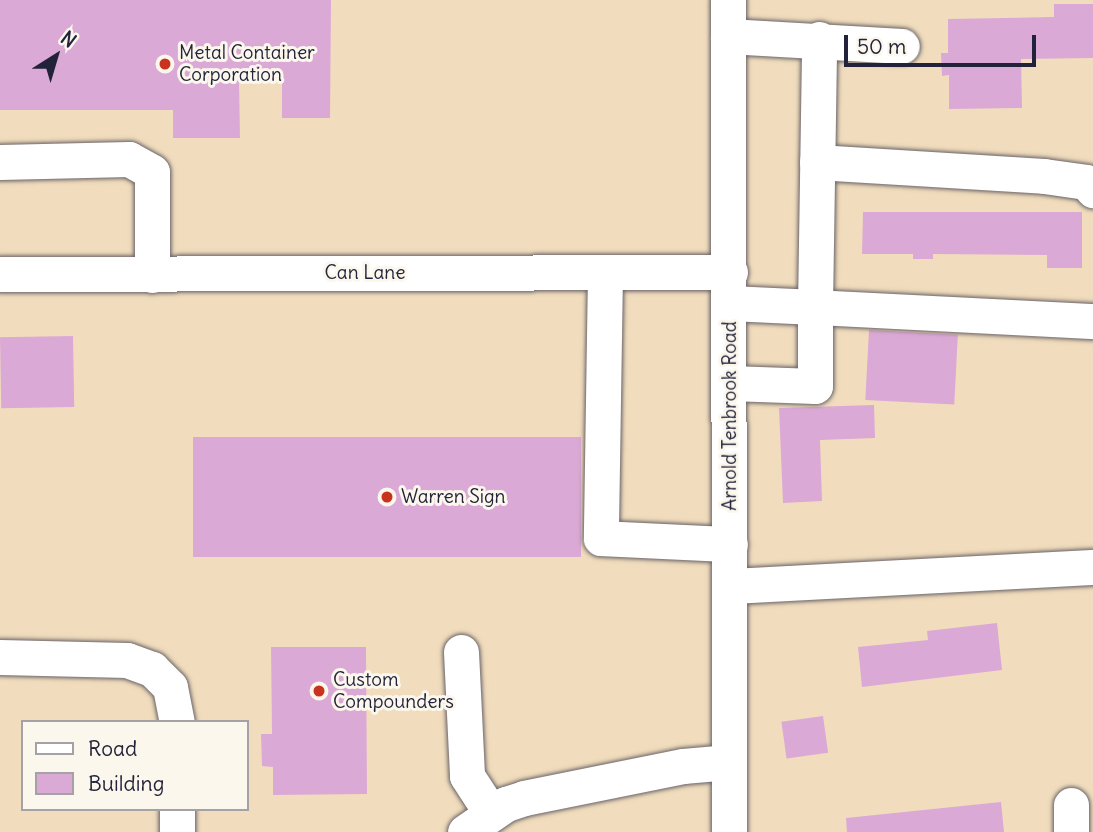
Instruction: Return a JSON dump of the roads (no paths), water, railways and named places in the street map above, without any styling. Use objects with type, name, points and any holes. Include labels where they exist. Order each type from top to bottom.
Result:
[{"type":"street","name":"Arnold Tenbrook Road","points":[[728,0],[729,832]]},
{"type":"street","points":[[728,36],[819,39],[902,46]]},
{"type":"street","points":[[730,383],[815,386],[819,39]]},
{"type":"street","points":[[0,162],[129,159],[152,172],[152,275]]},
{"type":"street","points":[[817,162],[1044,176],[1086,182],[1093,191]]},
{"type":"street","points":[[606,272],[601,538],[730,544]]},
{"type":"street","name":"Can Lane","points":[[0,274],[606,272],[730,287],[815,307],[1093,321]]},
{"type":"street","points":[[730,586],[1093,567]]},
{"type":"street","points":[[461,652],[467,776],[478,823],[543,793],[729,762]]},
{"type":"street","points":[[0,657],[127,660],[152,669],[170,687],[177,720]]},
{"type":"street","points":[[177,811],[177,832]]},
{"type":"place","name":"Metal Container Corporation","points":[[165,64]]},
{"type":"place","name":"Warren Sign","points":[[387,497]]},
{"type":"place","name":"Custom Compounders","points":[[319,691]]}]
